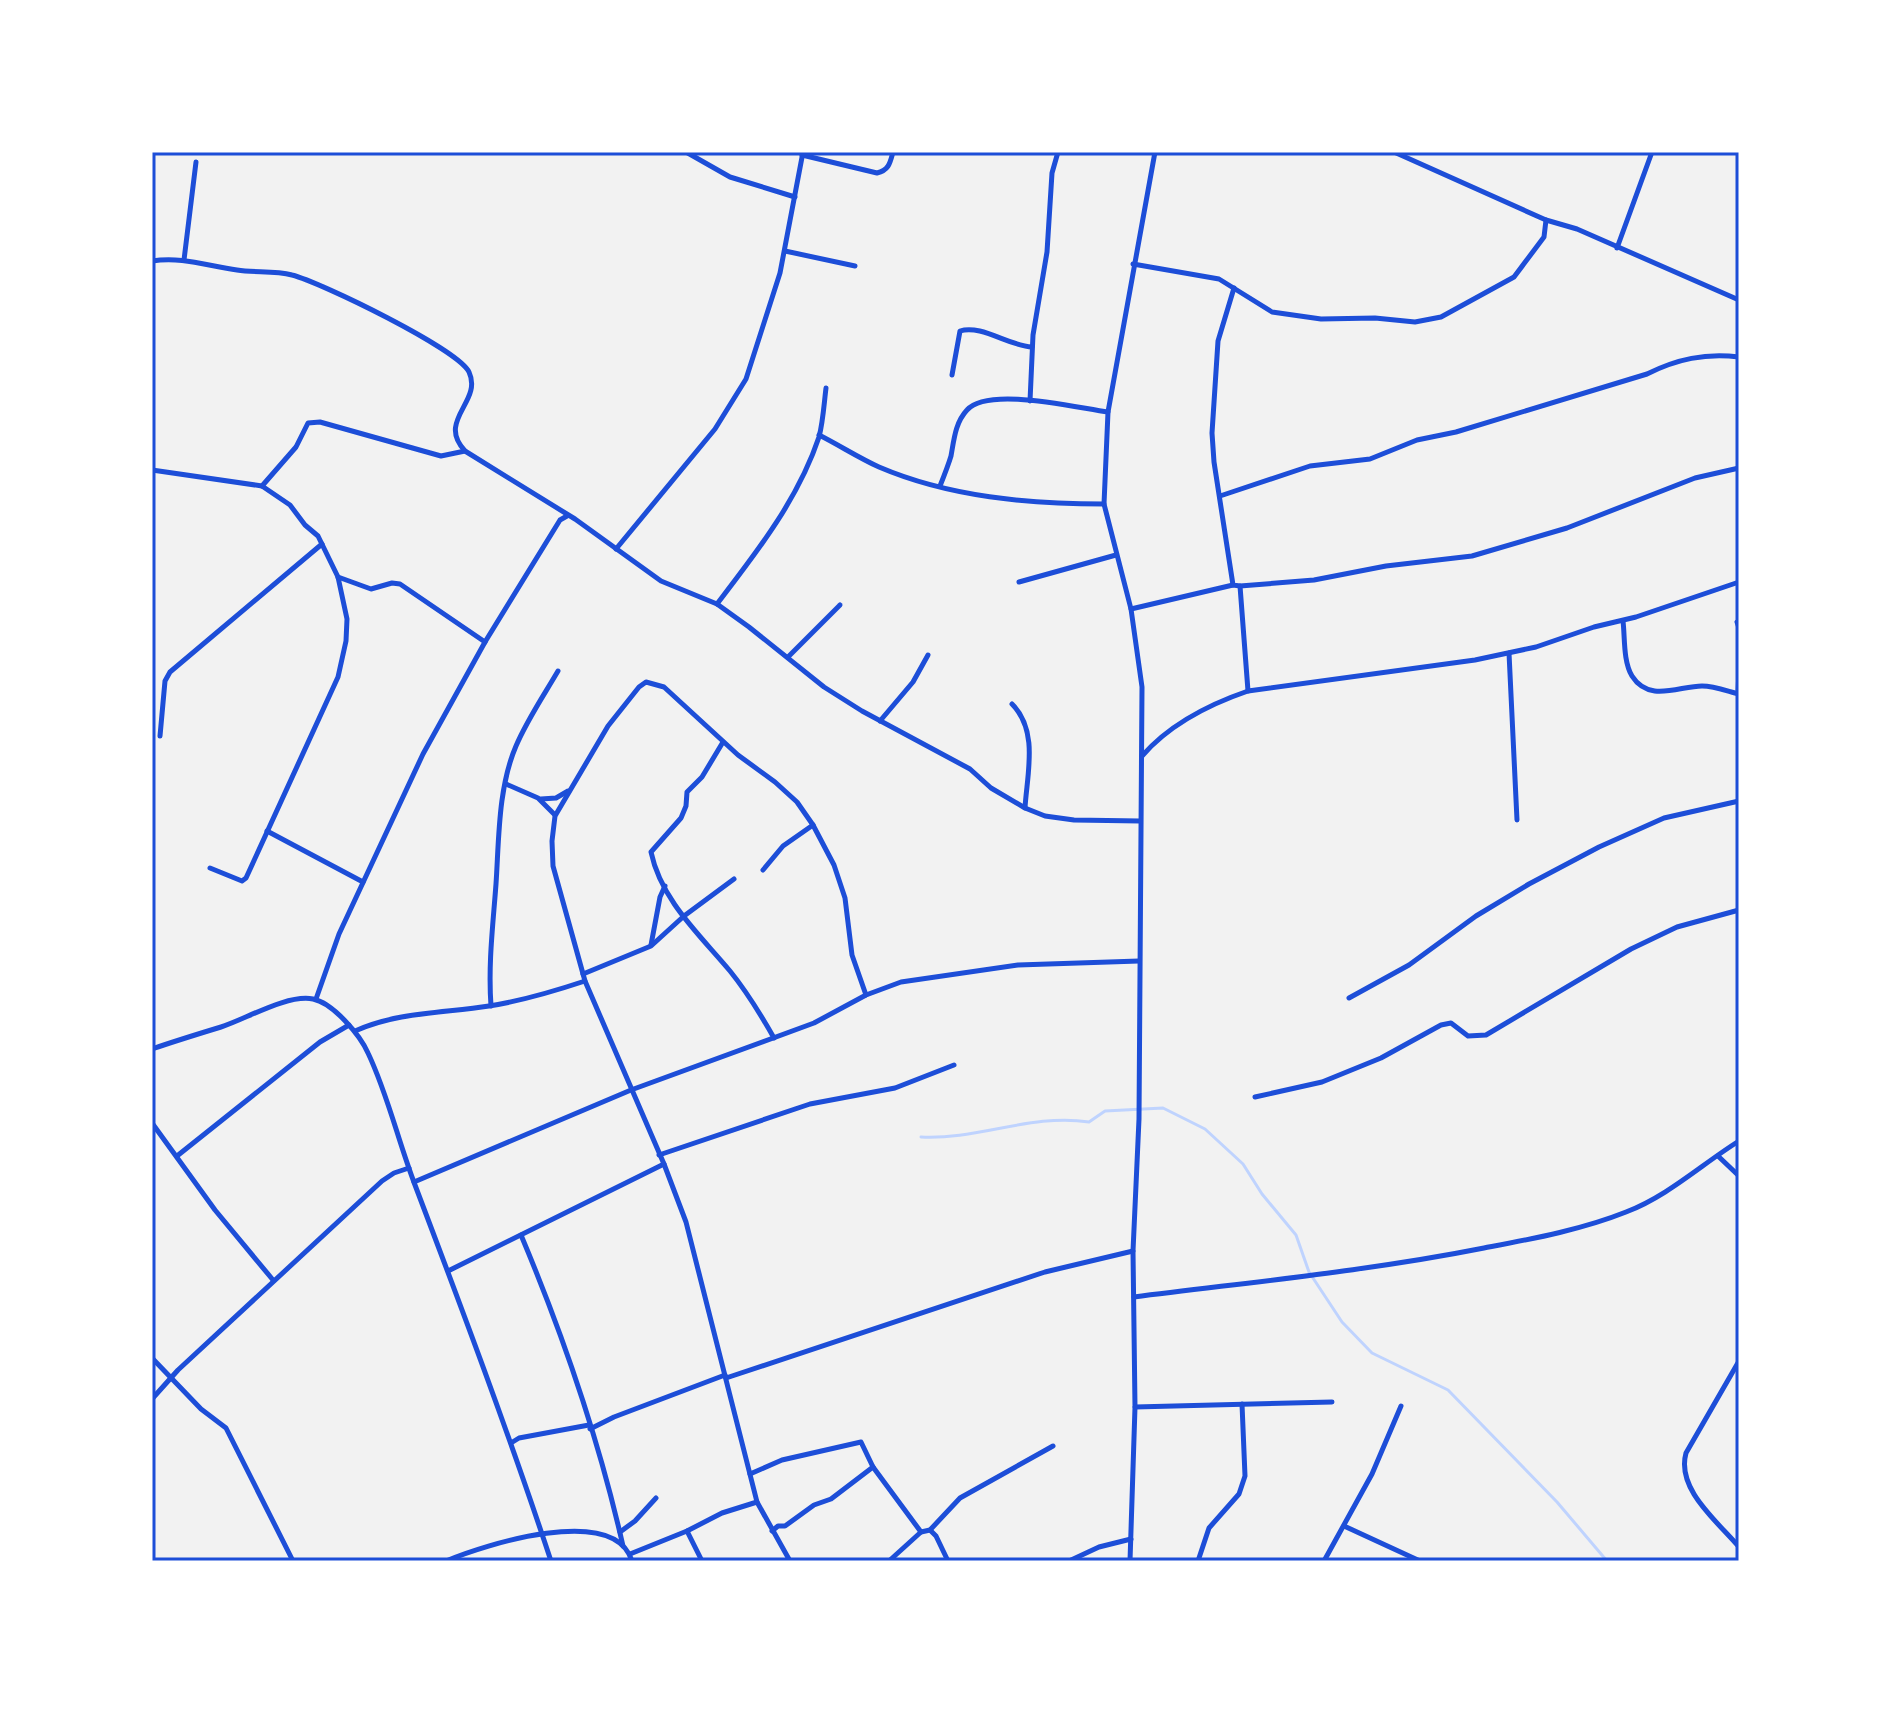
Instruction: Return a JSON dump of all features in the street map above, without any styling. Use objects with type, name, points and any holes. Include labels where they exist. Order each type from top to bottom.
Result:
[{"type":"street","points":[[686,152],[730,177],[795,197]]},
{"type":"street","points":[[616,549],[701,447],[746,379],[785,251],[803,153],[877,173],[885,171],[893,152]]},
{"type":"street","points":[[1030,401],[1032,347],[1047,252],[1052,173],[1058,152]]},
{"type":"street","points":[[1130,1561],[1135,1407],[1133,1251],[1139,1119],[1142,687],[1131,609],[1104,504],[1108,412],[1155,152]]},
{"type":"street","points":[[1394,152],[1546,220],[1564,224],[1739,300]]},
{"type":"street","points":[[1617,248],[1652,152]]},
{"type":"street","points":[[184,260],[196,162]]},
{"type":"street","points":[[1133,264],[1219,279],[1272,312],[1321,319],[1375,318],[1415,322],[1441,317],[1505,283],[1523,268],[1547,229],[1546,220]]},
{"type":"street","points":[[1547,229],[1564,224]]},
{"type":"street","points":[[785,251],[855,266]]},
{"type":"street","points":[[152,261],[184,260],[238,270],[291,274],[315,282],[403,326],[464,366],[471,381],[454,433],[456,442],[465,451],[661,581],[717,604],[824,687],[970,769],[991,788],[1025,808],[1045,816],[1074,820],[1140,821]]},
{"type":"street","points":[[1233,585],[1212,433],[1218,341],[1234,288]]},
{"type":"street","points":[[952,375],[960,331],[976,330],[1017,345],[1032,347]]},
{"type":"street","points":[[1220,496],[1310,466],[1370,459],[1417,440],[1468,428],[1647,374],[1674,360],[1725,355],[1739,357]]},
{"type":"street","points":[[717,604],[778,520],[808,463],[819,435],[826,388]]},
{"type":"street","points":[[940,486],[954,436],[966,410],[975,403],[988,399],[1030,401],[1108,412]]},
{"type":"street","points":[[262,486],[296,447],[308,423],[320,422],[441,456],[465,451]]},
{"type":"street","points":[[819,435],[879,467],[921,482],[989,497],[1056,504],[1104,504]]},
{"type":"street","points":[[1131,609],[1233,585],[1314,580],[1386,566],[1472,556],[1567,528],[1695,478],[1739,468]]},
{"type":"street","points":[[152,470],[262,486],[290,505],[318,536],[338,577],[347,619],[338,677],[246,878],[242,881],[210,868]]},
{"type":"street","points":[[316,999],[339,934],[423,754],[485,642],[560,520],[567,516]]},
{"type":"street","points":[[160,736],[166,698],[165,681],[170,672],[322,544]]},
{"type":"street","points":[[1019,582],[1116,555]]},
{"type":"street","points":[[338,577],[371,589],[400,584],[485,642]]},
{"type":"street","points":[[1141,757],[1170,729],[1232,696],[1248,691],[1509,653],[1739,582]]},
{"type":"street","points":[[1240,586],[1248,691]]},
{"type":"street","points":[[788,657],[840,605]]},
{"type":"street","points":[[1623,620],[1631,675],[1652,691],[1672,692],[1708,686],[1738,694],[1739,669]]},
{"type":"street","points":[[1509,653],[1517,820]]},
{"type":"street","points":[[880,721],[913,682],[928,655]]},
{"type":"street","points":[[491,1006],[490,936],[506,784],[516,747],[558,671]]},
{"type":"street","points":[[790,1561],[757,1502],[686,1222],[584,978],[553,866],[555,816],[608,726],[639,687],[646,682],[664,687],[723,742],[797,802],[834,865],[845,898],[852,955],[866,995]]},
{"type":"street","points":[[1012,704],[1025,720],[1029,734],[1025,808]]},
{"type":"street","points":[[723,742],[702,777],[687,792],[681,818],[651,852],[665,886],[684,916],[729,970],[775,1038]]},
{"type":"street","points":[[506,784],[540,799],[555,816]]},
{"type":"street","points":[[540,799],[556,798],[570,790]]},
{"type":"street","points":[[1349,998],[1351,994],[1409,965],[1476,916],[1599,847],[1664,818],[1739,801]]},
{"type":"street","points":[[763,870],[783,846],[813,825]]},
{"type":"street","points":[[267,831],[363,882]]},
{"type":"street","points":[[355,1031],[374,1022],[491,1006],[584,978],[651,946],[684,916],[734,879]]},
{"type":"street","points":[[651,946],[665,886]]},
{"type":"street","points":[[1255,1097],[1322,1082],[1381,1058],[1441,1025],[1451,1023],[1468,1036],[1486,1035],[1631,949],[1677,927],[1739,910]]},
{"type":"street","points":[[414,1182],[631,1090],[775,1038],[901,982],[1018,965],[1139,961]]},
{"type":"street","points":[[152,1049],[302,999],[316,999],[355,1031],[368,1052],[551,1561]]},
{"type":"street","points":[[177,1156],[320,1042],[349,1025]]},
{"type":"street","points":[[659,1155],[810,1104],[895,1088],[954,1065]]},
{"type":"street","points":[[152,1123],[215,1210],[273,1280]]},
{"type":"street","points":[[1134,1297],[1432,1258],[1580,1227],[1628,1212],[1697,1171],[1739,1141]]},
{"type":"street","points":[[1718,1156],[1739,1176]]},
{"type":"street","points":[[448,1271],[664,1164]]},
{"type":"street","points":[[152,1399],[273,1280],[382,1181],[409,1168]]},
{"type":"street","points":[[521,1235],[608,1478],[623,1546],[631,1558],[722,1513],[757,1502]]},
{"type":"street","points":[[511,1443],[519,1438],[589,1427],[725,1377],[1004,1285],[1133,1251]]},
{"type":"street","points":[[152,1358],[201,1409],[226,1428],[293,1561]]},
{"type":"street","points":[[1739,1361],[1686,1453],[1682,1468],[1695,1495],[1739,1547]]},
{"type":"street","points":[[1135,1407],[1332,1402]]},
{"type":"street","points":[[1198,1561],[1209,1528],[1241,1490],[1245,1476],[1242,1404]]},
{"type":"street","points":[[1324,1561],[1372,1474],[1401,1406]]},
{"type":"street","points":[[750,1474],[782,1460],[857,1441],[864,1445],[873,1467],[921,1532]]},
{"type":"street","points":[[889,1561],[921,1532],[930,1530],[960,1498],[1053,1446]]},
{"type":"street","points":[[772,1531],[799,1518],[814,1505],[831,1499],[873,1467]]},
{"type":"street","points":[[620,1532],[656,1498]]},
{"type":"street","points":[[1344,1526],[1420,1561]]},
{"type":"street","points":[[446,1561],[542,1534],[579,1530],[605,1536],[623,1546]]},
{"type":"street","points":[[930,1530],[948,1561]]},
{"type":"street","points":[[687,1531],[702,1561]]},
{"type":"street","points":[[1069,1561],[1099,1547],[1131,1539]]},
{"type":"waterway","points":[[921,1137],[963,1135],[1047,1121],[1089,1122],[1105,1111],[1163,1108],[1205,1129],[1243,1164],[1262,1194],[1296,1235],[1309,1272],[1342,1322],[1372,1353],[1448,1390],[1557,1502],[1607,1561]]}]
